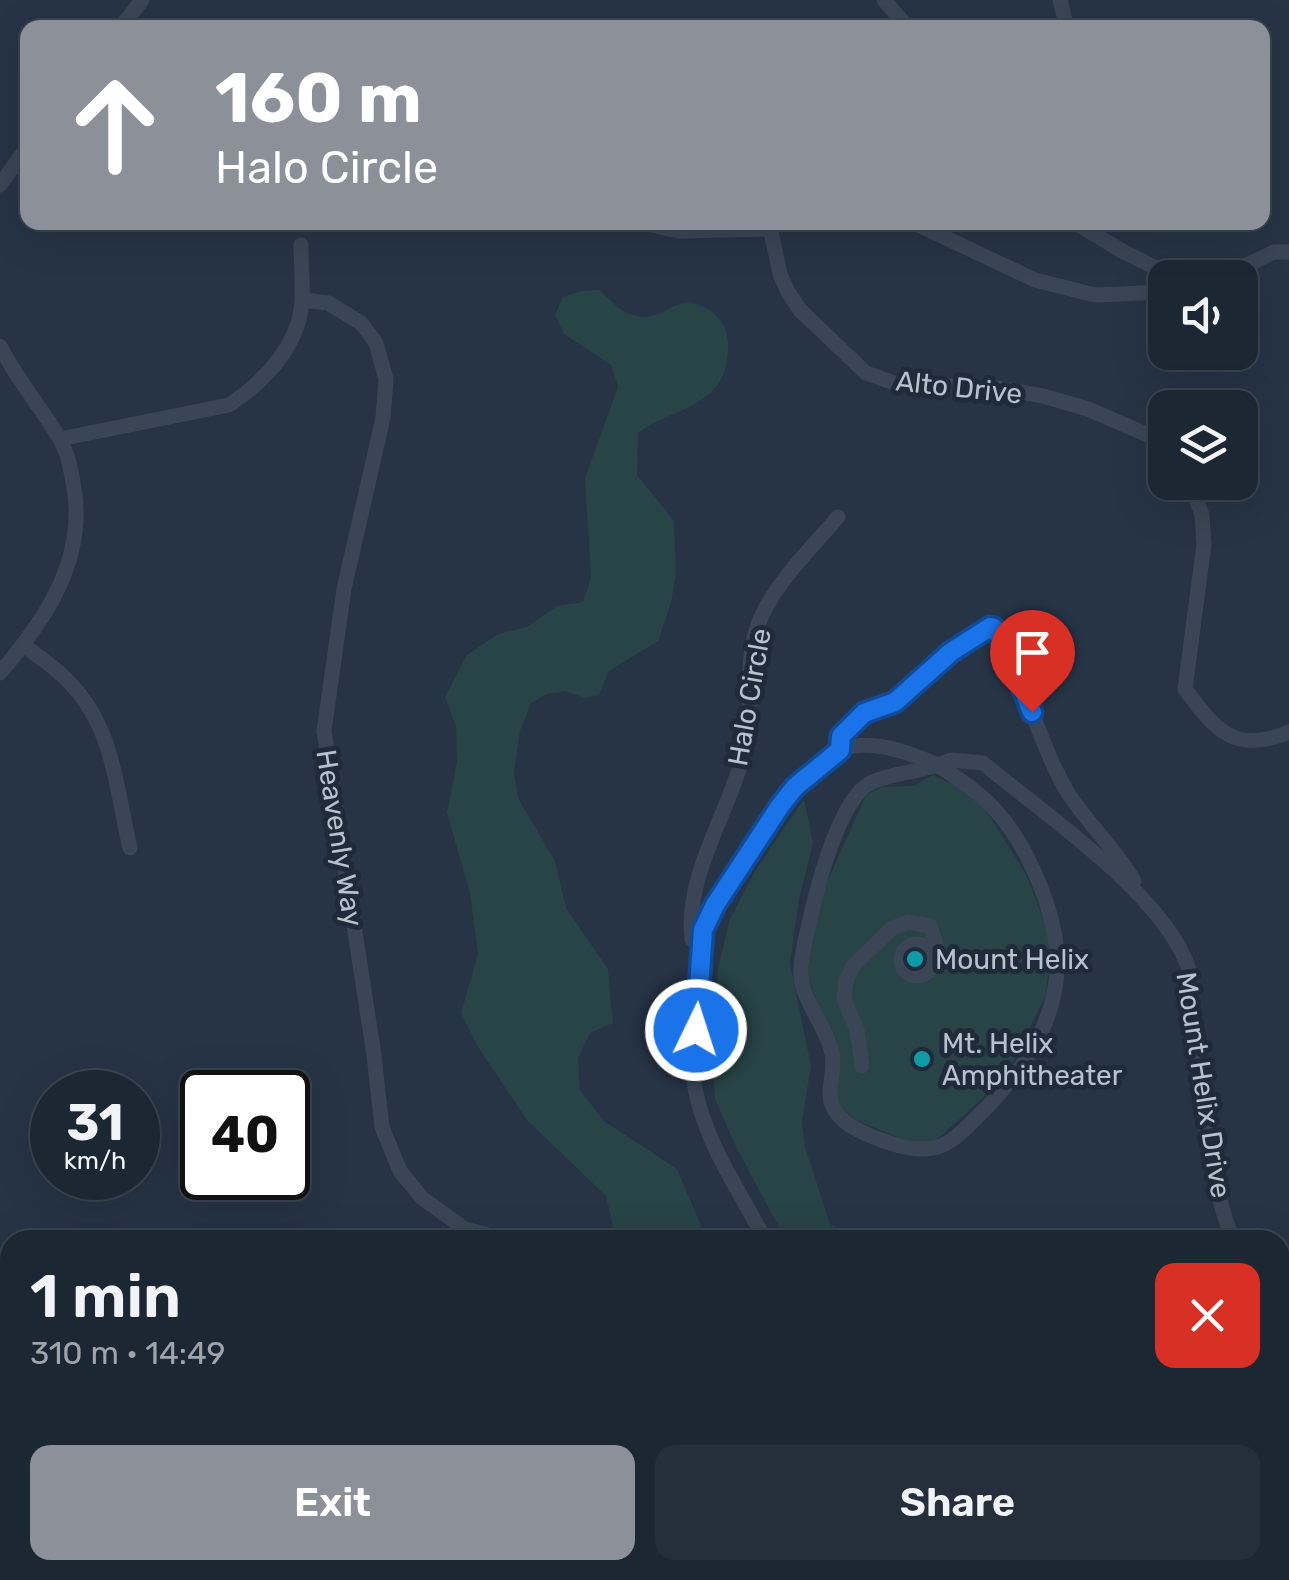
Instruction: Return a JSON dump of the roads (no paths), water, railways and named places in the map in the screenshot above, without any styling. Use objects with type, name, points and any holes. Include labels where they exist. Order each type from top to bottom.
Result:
[{"type":"street","points":[[126,20],[142,0]]},
{"type":"street","points":[[884,0],[901,20]]},
{"type":"street","points":[[0,186],[20,157]]},
{"type":"street","name":"Alto Drive","points":[[771,230],[780,274],[800,310],[866,372],[897,384],[997,388],[1043,396],[1148,435]]},
{"type":"street","points":[[929,230],[1035,280],[1096,296],[1148,293]]},
{"type":"street","points":[[1087,230],[1148,264]]},
{"type":"street","points":[[60,439],[229,404],[250,391],[271,370],[292,333],[302,300],[301,245]]},
{"type":"street","points":[[1257,260],[1274,252],[1289,252]]},
{"type":"street","name":"Heavenly Way","points":[[302,300],[328,303],[360,323],[381,354],[386,379],[383,418],[344,589],[324,731],[382,1128],[400,1171],[422,1198],[469,1230]]},
{"type":"street","points":[[0,346],[60,439],[70,464],[76,503],[73,550],[61,585],[24,645],[0,674]]},
{"type":"street","points":[[1197,500],[1204,544],[1184,690],[1209,722],[1228,736],[1262,741],[1289,732]]},
{"type":"street","name":"Halo Circle","points":[[703,950],[692,939],[694,894],[745,750],[750,718],[750,660],[758,626],[782,584],[838,517]]},
{"type":"street","points":[[759,1230],[704,1122],[695,1087],[703,930],[765,824],[795,787],[840,750],[841,736],[864,713],[895,702],[951,652],[994,628],[1007,649],[1042,741],[1069,793],[1129,873],[1140,894]]},
{"type":"street","points":[[24,645],[65,677],[100,726],[114,760],[130,848]]},
{"type":"street","name":"Mount Helix Drive","points":[[840,750],[880,746],[910,753],[938,765],[997,812],[1040,884],[1055,938],[1058,973],[1047,1017],[1030,1054],[982,1112],[942,1146],[905,1148],[888,1143],[857,1130],[838,1115],[831,1102],[832,1050],[802,983],[812,909],[831,847],[852,803],[872,782],[938,765],[951,760],[983,764],[1140,894],[1178,944],[1189,968],[1202,1106],[1214,1182],[1230,1230]]},
{"type":"street","points":[[862,1066],[857,1030],[844,998],[853,966],[879,938],[908,922],[930,926],[937,947],[932,962]]},
{"type":"place","name":"Mount Helix","points":[[915,959]]},
{"type":"place","name":"Mt. Helix Amphitheater","points":[[922,1059]]}]
